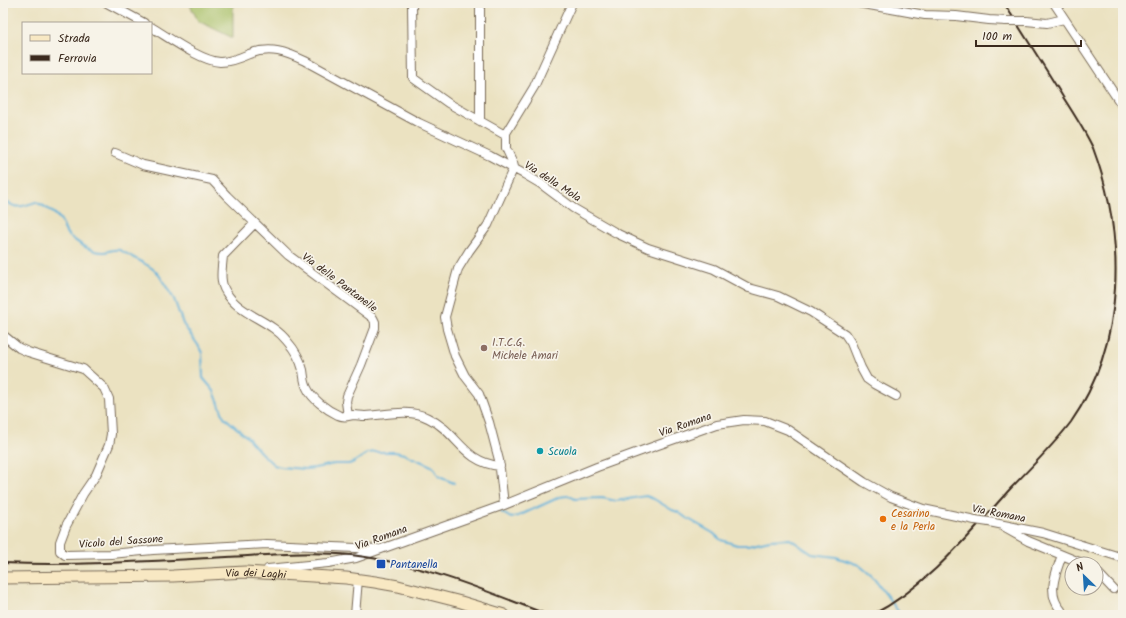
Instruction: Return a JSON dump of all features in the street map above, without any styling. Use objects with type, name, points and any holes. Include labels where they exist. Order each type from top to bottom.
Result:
[{"type":"main road","name":"Via dei Laghi","points":[[3,578],[173,576],[245,572],[358,579],[412,590],[472,605],[504,615]]},
{"type":"street","points":[[107,3],[142,22]]},
{"type":"street","points":[[412,3],[413,78],[448,103],[505,135]]},
{"type":"street","points":[[480,3],[480,121]]},
{"type":"street","points":[[504,505],[500,466],[489,422],[480,396],[459,365],[450,341],[445,317],[458,269],[488,225],[513,168],[514,164],[506,148],[505,135],[534,87],[572,3]]},
{"type":"street","points":[[858,3],[925,15],[956,16],[989,20],[1047,23],[1064,19]]},
{"type":"street","points":[[1054,3],[1123,107]]},
{"type":"street","name":"Via della Mola","points":[[152,28],[183,46],[213,61],[231,61],[257,52],[268,50],[288,53],[419,123],[513,168],[541,184],[573,208],[635,243],[714,270],[749,288],[778,296],[812,312],[843,333],[851,343],[867,379],[896,396]]},
{"type":"street","name":"Via delle Pantanelle","points":[[115,153],[143,165],[210,179],[291,259],[374,320],[375,328],[347,396],[346,402],[348,416]]},
{"type":"street","points":[[255,223],[223,256],[222,283],[225,292],[231,300],[246,311],[268,323],[286,339],[297,353],[305,383],[310,392],[327,409],[339,416],[403,413],[424,416],[435,421],[475,458],[486,464],[500,466]]},
{"type":"street","name":"Vicolo del Sassone","points":[[3,336],[18,348],[83,369],[104,388],[109,399],[111,440],[96,475],[83,494],[66,526],[60,545],[60,551],[65,555],[111,554],[153,550],[267,544],[381,549]]},
{"type":"street","name":"Via Romana","points":[[245,572],[343,561],[361,557],[504,505],[597,467],[704,428],[724,422],[755,419],[765,421],[788,430],[864,482],[891,497],[923,509],[1000,524],[1051,536],[1123,558]]},
{"type":"street","points":[[1000,524],[1023,539],[1062,555],[1054,580],[1053,590],[1056,605],[1061,610]]},
{"type":"street","points":[[355,615],[358,579]]},
{"type":"street","points":[[1104,580],[1113,590]]},
{"type":"green space","points":[[189,3],[233,3],[233,38],[198,21]]},
{"type":"waterway","points":[[3,199],[15,206],[36,202],[58,216],[67,234],[85,247],[99,252],[120,250],[153,269],[159,275],[174,299],[183,324],[202,353],[203,378],[214,391],[224,417],[247,437],[274,465],[305,469],[315,468],[334,464],[349,464],[368,453],[395,452],[404,454],[433,467],[439,477],[454,483]]},
{"type":"waterway","points":[[501,512],[511,518],[564,496],[570,496],[575,499],[602,498],[616,501],[646,496],[678,512],[713,533],[721,540],[737,545],[748,545],[770,540],[790,539],[812,554],[836,557],[859,565],[872,576],[901,615]]},
{"type":"railway","points":[[872,615],[911,589],[947,558],[1064,431],[1089,391],[1102,358],[1111,324],[1115,288],[1115,253],[1111,217],[1104,182],[1093,148],[1075,116],[1004,3]]},
{"type":"railway","points":[[3,563],[115,563],[305,553],[351,555],[402,564],[427,571],[476,587],[548,615]]},
{"type":"place","name":"I.T.C.G. Michele Amari","points":[[484,348]]},
{"type":"place","name":"Scuola","points":[[540,451]]},
{"type":"place","name":"Cesarino e la Perla","points":[[883,519]]},
{"type":"place","name":"Pantanella","points":[[381,564]]}]
